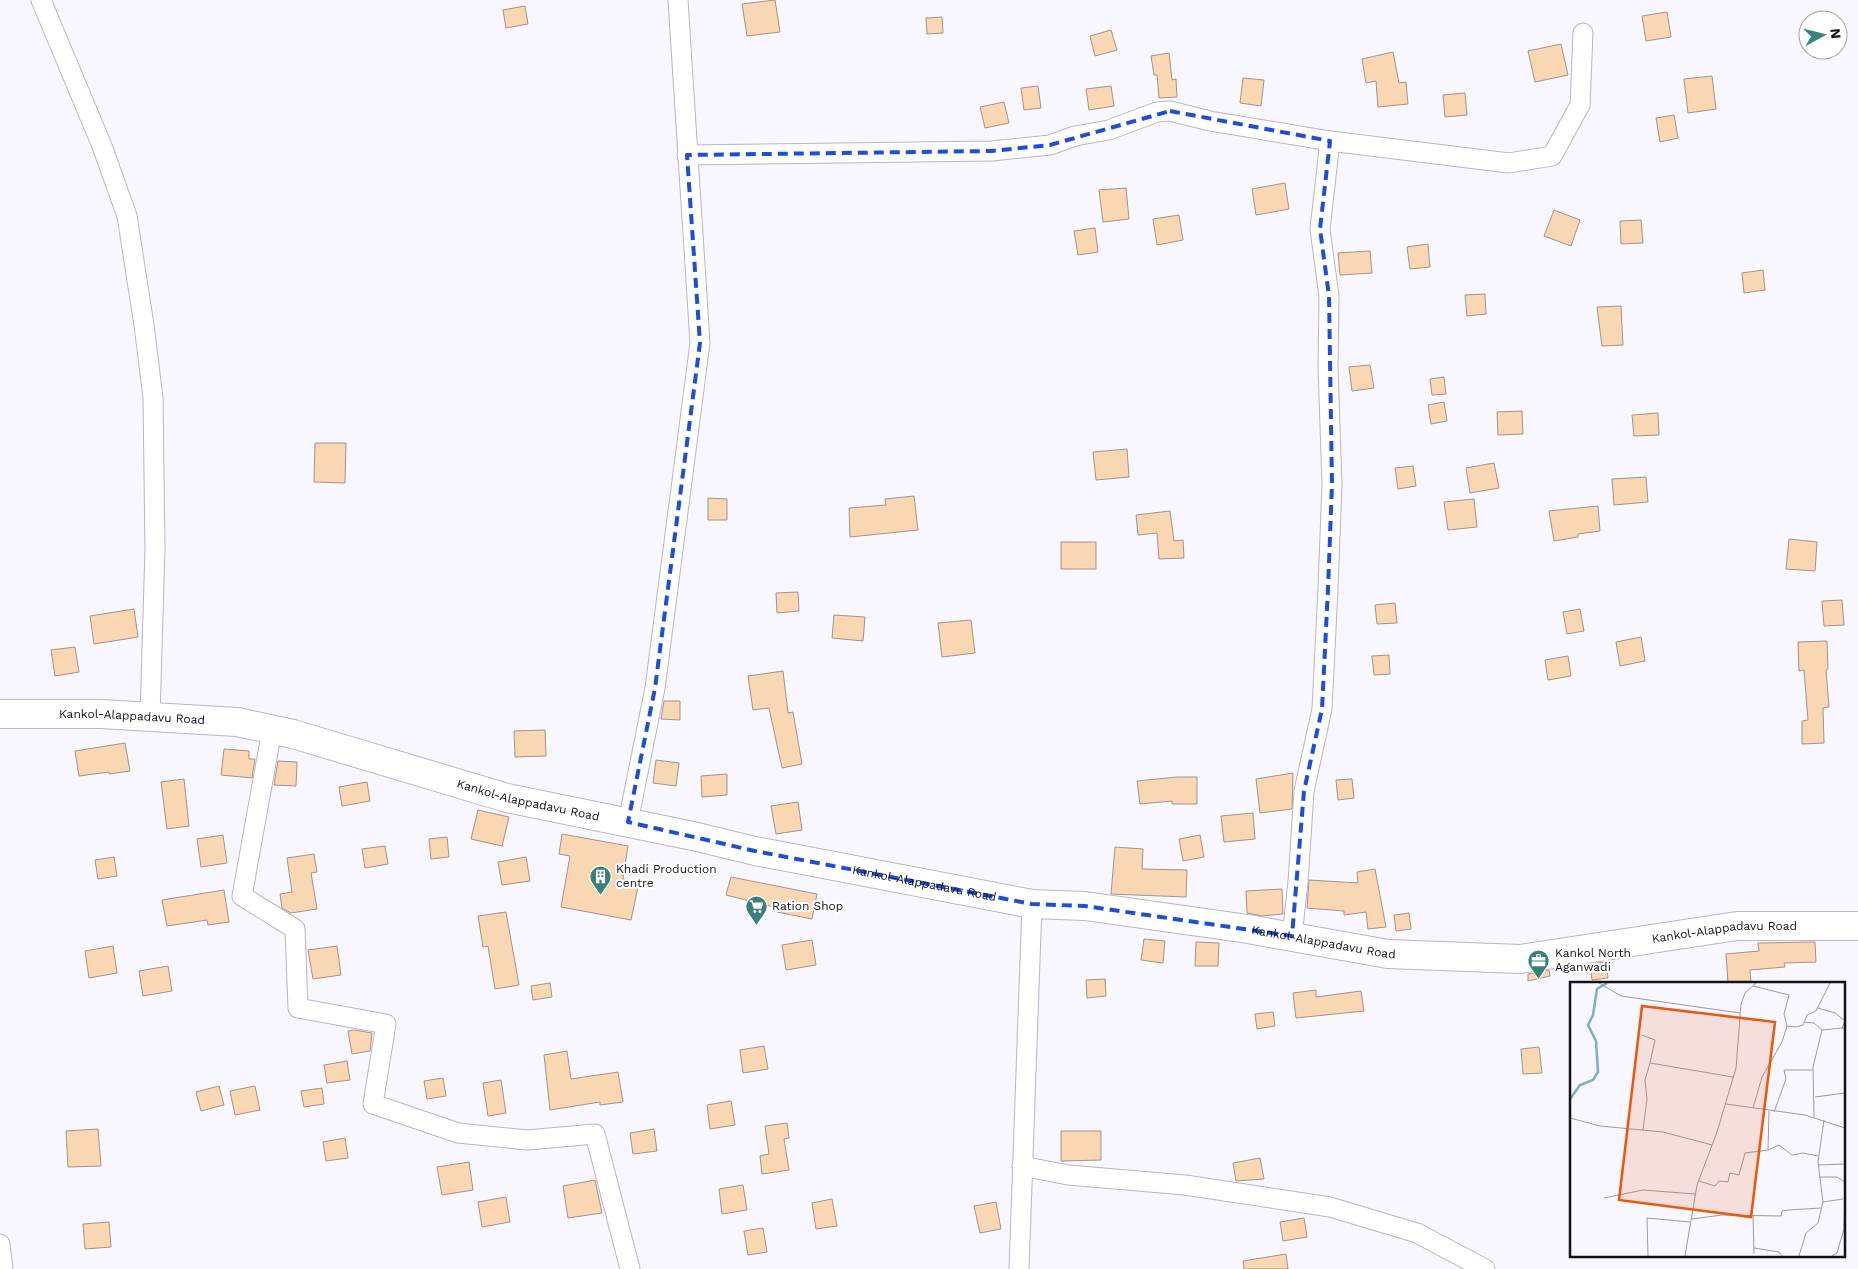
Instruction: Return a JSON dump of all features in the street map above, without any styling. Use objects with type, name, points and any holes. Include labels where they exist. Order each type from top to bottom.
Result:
[{"type":"main road","name":"Kankol-Alappadavu Road","points":[[0,714],[150,716],[237,722],[272,730],[507,798],[628,822],[755,851],[1032,904],[1085,906],[1292,936],[1388,954],[1520,959],[1737,926],[1858,926]]},
{"type":"street","points":[[41,0],[102,146],[127,216],[153,398],[155,548],[150,716]]},
{"type":"street","points":[[628,822],[654,688],[700,342],[678,0]]},
{"type":"street","points":[[687,155],[992,151],[1050,145],[1075,136],[1109,130],[1157,112],[1170,111],[1210,120],[1330,140],[1510,163],[1552,156],[1580,106],[1583,33]]},
{"type":"street","points":[[1292,936],[1298,882],[1304,791],[1322,709],[1328,589],[1332,484],[1328,367],[1329,296],[1320,228],[1330,140]]},
{"type":"street","points":[[272,730],[242,896],[295,929],[298,1008],[386,1024],[373,1104],[458,1133],[527,1140],[595,1134],[630,1269]]},
{"type":"street","points":[[1018,1269],[1032,904]]},
{"type":"street","points":[[1022,1166],[1068,1176],[1185,1185],[1330,1207],[1418,1233],[1485,1269]]},
{"type":"street","points":[[0,1244],[3,1269]]},
{"type":"highlighted area","points":[[1170,111],[1330,141],[1320,229],[1329,296],[1332,484],[1328,589],[1322,709],[1304,791],[1292,936],[1085,906],[1032,904],[755,851],[628,822],[655,688],[700,343],[687,155],[992,151],[1050,145]]},
{"type":"building","points":[[775,0],[780,32],[747,36],[742,4]]},
{"type":"building","points":[[525,6],[528,24],[506,28],[503,10]]},
{"type":"building","points":[[1667,12],[1671,37],[1646,41],[1642,16]]},
{"type":"building","points":[[942,17],[943,33],[927,34],[926,18]]},
{"type":"building","points":[[1111,30],[1117,50],[1095,56],[1090,36]]},
{"type":"building","points":[[1561,44],[1568,75],[1535,82],[1528,51]]},
{"type":"building","points":[[1393,52],[1399,83],[1406,82],[1408,104],[1378,107],[1376,81],[1366,83],[1362,59]]},
{"type":"building","points":[[1169,53],[1172,80],[1176,79],[1177,97],[1159,98],[1157,75],[1154,75],[1151,56]]},
{"type":"building","points":[[1712,76],[1716,109],[1688,113],[1684,79]]},
{"type":"building","points":[[1243,78],[1264,80],[1261,106],[1240,103]]},
{"type":"building","points":[[1038,86],[1041,108],[1024,110],[1021,88]]},
{"type":"building","points":[[1111,86],[1114,106],[1089,110],[1086,89]]},
{"type":"building","points":[[1465,93],[1467,115],[1445,117],[1443,95]]},
{"type":"building","points":[[1004,102],[1009,123],[985,128],[980,107]]},
{"type":"building","points":[[1674,115],[1678,138],[1660,142],[1656,118]]},
{"type":"building","points":[[1285,183],[1289,209],[1256,215],[1252,189]]},
{"type":"building","points":[[1126,188],[1129,219],[1103,222],[1099,190]]},
{"type":"building","points":[[1554,210],[1580,220],[1571,246],[1544,236]]},
{"type":"building","points":[[1179,215],[1183,240],[1157,245],[1153,219]]},
{"type":"building","points":[[1641,220],[1643,243],[1621,244],[1620,221]]},
{"type":"building","points":[[1095,228],[1098,252],[1078,255],[1074,231]]},
{"type":"building","points":[[1428,244],[1430,267],[1410,269],[1407,247]]},
{"type":"building","points":[[1370,251],[1372,273],[1340,275],[1338,253]]},
{"type":"building","points":[[1763,270],[1765,290],[1744,293],[1742,273]]},
{"type":"building","points":[[1485,294],[1486,314],[1467,316],[1465,295]]},
{"type":"building","points":[[1621,306],[1623,345],[1602,346],[1597,307]]},
{"type":"building","points":[[1370,365],[1374,388],[1352,391],[1349,367]]},
{"type":"building","points":[[1444,377],[1446,394],[1432,395],[1430,379]]},
{"type":"building","points":[[1444,402],[1447,421],[1431,424],[1428,405]]},
{"type":"building","points":[[1522,411],[1523,434],[1498,435],[1497,412]]},
{"type":"building","points":[[1658,413],[1659,435],[1634,436],[1632,415]]},
{"type":"building","points":[[315,443],[346,443],[345,483],[314,482]]},
{"type":"building","points":[[1127,449],[1129,477],[1096,480],[1093,452]]},
{"type":"building","points":[[1494,463],[1499,488],[1470,493],[1466,468]]},
{"type":"building","points":[[1413,466],[1416,486],[1398,489],[1395,468]]},
{"type":"building","points":[[1646,477],[1648,502],[1614,505],[1612,479]]},
{"type":"building","points":[[914,496],[918,530],[850,537],[849,508],[886,505],[885,499]]},
{"type":"building","points":[[708,498],[727,499],[727,520],[708,520]]},
{"type":"building","points":[[1474,499],[1477,527],[1448,530],[1444,502]]},
{"type":"building","points":[[1598,506],[1600,531],[1578,534],[1578,537],[1554,541],[1549,511]]},
{"type":"building","points":[[1170,511],[1174,541],[1183,540],[1184,558],[1159,559],[1157,533],[1138,535],[1136,515]]},
{"type":"building","points":[[1789,539],[1817,542],[1815,571],[1786,569]]},
{"type":"building","points":[[1061,542],[1096,542],[1096,569],[1061,569]]},
{"type":"building","points":[[798,592],[799,611],[777,613],[776,593]]},
{"type":"building","points":[[1842,600],[1844,625],[1824,626],[1822,601]]},
{"type":"building","points":[[1395,603],[1397,623],[1377,624],[1375,605]]},
{"type":"building","points":[[134,609],[138,637],[94,644],[90,616]]},
{"type":"building","points":[[1580,609],[1584,631],[1567,634],[1563,612]]},
{"type":"building","points":[[834,615],[865,617],[863,641],[832,638]]},
{"type":"building","points":[[971,620],[975,653],[942,657],[938,623]]},
{"type":"building","points":[[1641,637],[1645,661],[1620,666],[1616,642]]},
{"type":"building","points":[[1827,641],[1828,669],[1826,670],[1829,707],[1823,708],[1824,743],[1802,744],[1802,721],[1808,720],[1804,670],[1799,671],[1798,642]]},
{"type":"building","points":[[75,647],[79,672],[55,676],[51,650]]},
{"type":"building","points":[[1389,655],[1390,674],[1374,675],[1372,656]]},
{"type":"building","points":[[1568,656],[1571,676],[1548,680],[1545,660]]},
{"type":"building","points":[[783,671],[788,713],[793,712],[802,764],[782,768],[769,708],[753,710],[748,676]]},
{"type":"building","points":[[664,701],[680,701],[680,720],[661,719]]},
{"type":"building","points":[[545,730],[546,756],[515,757],[514,731]]},
{"type":"building","points":[[125,743],[130,771],[79,776],[75,751]]},
{"type":"building","points":[[224,749],[249,751],[249,759],[255,759],[252,778],[221,775]]},
{"type":"building","points":[[656,760],[679,763],[676,786],[653,783]]},
{"type":"building","points":[[278,761],[297,762],[296,786],[274,785]]},
{"type":"building","points":[[1293,773],[1292,809],[1260,813],[1256,779]]},
{"type":"building","points":[[727,774],[727,795],[702,797],[701,776]]},
{"type":"building","points":[[1197,777],[1197,804],[1172,804],[1172,801],[1140,804],[1137,781]]},
{"type":"building","points":[[184,779],[189,826],[167,829],[161,782]]},
{"type":"building","points":[[1352,779],[1354,798],[1338,800],[1336,780]]},
{"type":"building","points":[[367,782],[370,801],[342,806],[339,787]]},
{"type":"building","points":[[798,802],[802,830],[776,834],[771,806]]},
{"type":"building","points":[[478,810],[509,817],[502,846],[471,839]]},
{"type":"building","points":[[1253,813],[1255,839],[1224,842],[1221,816]]},
{"type":"building","points":[[562,834],[628,846],[623,879],[639,882],[631,920],[561,907],[570,856],[559,854]]},
{"type":"building","points":[[223,835],[227,863],[201,867],[197,839]]},
{"type":"building","points":[[1200,835],[1204,857],[1183,861],[1179,839]]},
{"type":"building","points":[[447,837],[449,857],[431,859],[429,839]]},
{"type":"building","points":[[385,846],[388,864],[365,868],[362,849]]},
{"type":"building","points":[[1115,847],[1143,849],[1142,869],[1187,870],[1186,897],[1111,894]]},
{"type":"building","points":[[314,854],[317,872],[311,873],[317,909],[291,913],[282,908],[280,894],[292,892],[287,858]]},
{"type":"building","points":[[114,857],[117,876],[98,879],[95,860]]},
{"type":"building","points":[[526,857],[530,881],[502,885],[498,862]]},
{"type":"building","points":[[1375,869],[1386,927],[1368,929],[1366,912],[1344,915],[1344,911],[1307,908],[1309,880],[1358,883],[1357,872]]},
{"type":"building","points":[[731,877],[817,894],[812,919],[777,912],[778,908],[726,895]]},
{"type":"building","points":[[1282,889],[1283,914],[1262,916],[1247,913],[1246,891]]},
{"type":"building","points":[[224,890],[229,922],[208,925],[207,920],[167,926],[162,900]]},
{"type":"building","points":[[506,912],[519,985],[495,989],[488,946],[483,947],[478,916]]},
{"type":"building","points":[[1409,913],[1411,929],[1396,931],[1394,915]]},
{"type":"building","points":[[1144,939],[1165,941],[1163,963],[1141,960]]},
{"type":"building","points":[[812,940],[816,965],[786,970],[782,945]]},
{"type":"building","points":[[1196,942],[1219,943],[1218,966],[1195,966]]},
{"type":"building","points":[[1815,942],[1816,962],[1784,963],[1785,967],[1750,970],[1751,982],[1728,982],[1726,954],[1759,951],[1758,943]]},
{"type":"building","points":[[113,946],[117,973],[89,978],[85,951]]},
{"type":"building","points":[[337,946],[341,975],[313,979],[308,950]]},
{"type":"building","points":[[1606,962],[1608,978],[1592,980],[1590,964]]},
{"type":"building","points":[[168,966],[172,991],[143,996],[139,971]]},
{"type":"building","points":[[1549,970],[1550,976],[1528,981],[1528,974]]},
{"type":"building","points":[[1105,979],[1106,996],[1087,998],[1086,980]]},
{"type":"building","points":[[550,983],[552,997],[533,1000],[531,986]]},
{"type":"building","points":[[1316,990],[1316,997],[1361,991],[1364,1011],[1296,1018],[1293,993]]},
{"type":"building","points":[[1273,1012],[1275,1026],[1257,1029],[1255,1014]]},
{"type":"building","points":[[348,1031],[372,1033],[370,1051],[352,1054]]},
{"type":"building","points":[[764,1046],[768,1069],[743,1073],[740,1050]]},
{"type":"building","points":[[1539,1047],[1542,1073],[1523,1074],[1521,1049]]},
{"type":"building","points":[[567,1051],[571,1079],[618,1072],[623,1102],[600,1105],[600,1102],[550,1110],[544,1055]]},
{"type":"building","points":[[347,1061],[350,1080],[327,1083],[324,1065]]},
{"type":"building","points":[[443,1078],[446,1096],[427,1099],[424,1081]]},
{"type":"building","points":[[501,1080],[506,1113],[488,1116],[483,1083]]},
{"type":"building","points":[[219,1086],[224,1105],[201,1111],[196,1092]]},
{"type":"building","points":[[255,1086],[260,1110],[235,1115],[230,1091]]},
{"type":"building","points":[[322,1088],[324,1104],[304,1107],[301,1091]]},
{"type":"building","points":[[731,1101],[735,1125],[710,1129],[707,1105]]},
{"type":"building","points":[[787,1123],[789,1138],[784,1139],[789,1170],[762,1174],[760,1156],[769,1154],[765,1126]]},
{"type":"building","points":[[98,1129],[101,1166],[68,1167],[66,1131]]},
{"type":"building","points":[[654,1129],[657,1151],[633,1154],[630,1133]]},
{"type":"building","points":[[1061,1131],[1101,1131],[1101,1160],[1061,1161]]},
{"type":"building","points":[[345,1138],[348,1158],[326,1161],[323,1142]]},
{"type":"building","points":[[1260,1158],[1264,1179],[1236,1181],[1233,1163]]},
{"type":"building","points":[[469,1162],[473,1190],[442,1195],[437,1167]]},
{"type":"building","points":[[595,1180],[602,1213],[568,1218],[563,1186]]},
{"type":"building","points":[[743,1185],[747,1210],[722,1214],[719,1189]]},
{"type":"building","points":[[506,1197],[510,1222],[482,1227],[478,1202]]},
{"type":"building","points":[[832,1199],[837,1226],[816,1229],[812,1203]]},
{"type":"building","points":[[996,1202],[1001,1229],[980,1233],[974,1206]]},
{"type":"building","points":[[1304,1218],[1307,1237],[1283,1241],[1280,1222]]},
{"type":"building","points":[[109,1222],[111,1247],[85,1249],[83,1224]]},
{"type":"building","points":[[763,1228],[767,1252],[748,1255],[744,1231]]},
{"type":"building","points":[[1286,1254],[1288,1269],[1244,1269],[1243,1261]]},
{"type":"place","name":"Khadi Production centre","points":[[600,895]]},
{"type":"place","name":"Ration Shop","points":[[756,925]]},
{"type":"place","name":"Kankol North Aganwadi","points":[[1539,979]]}]
